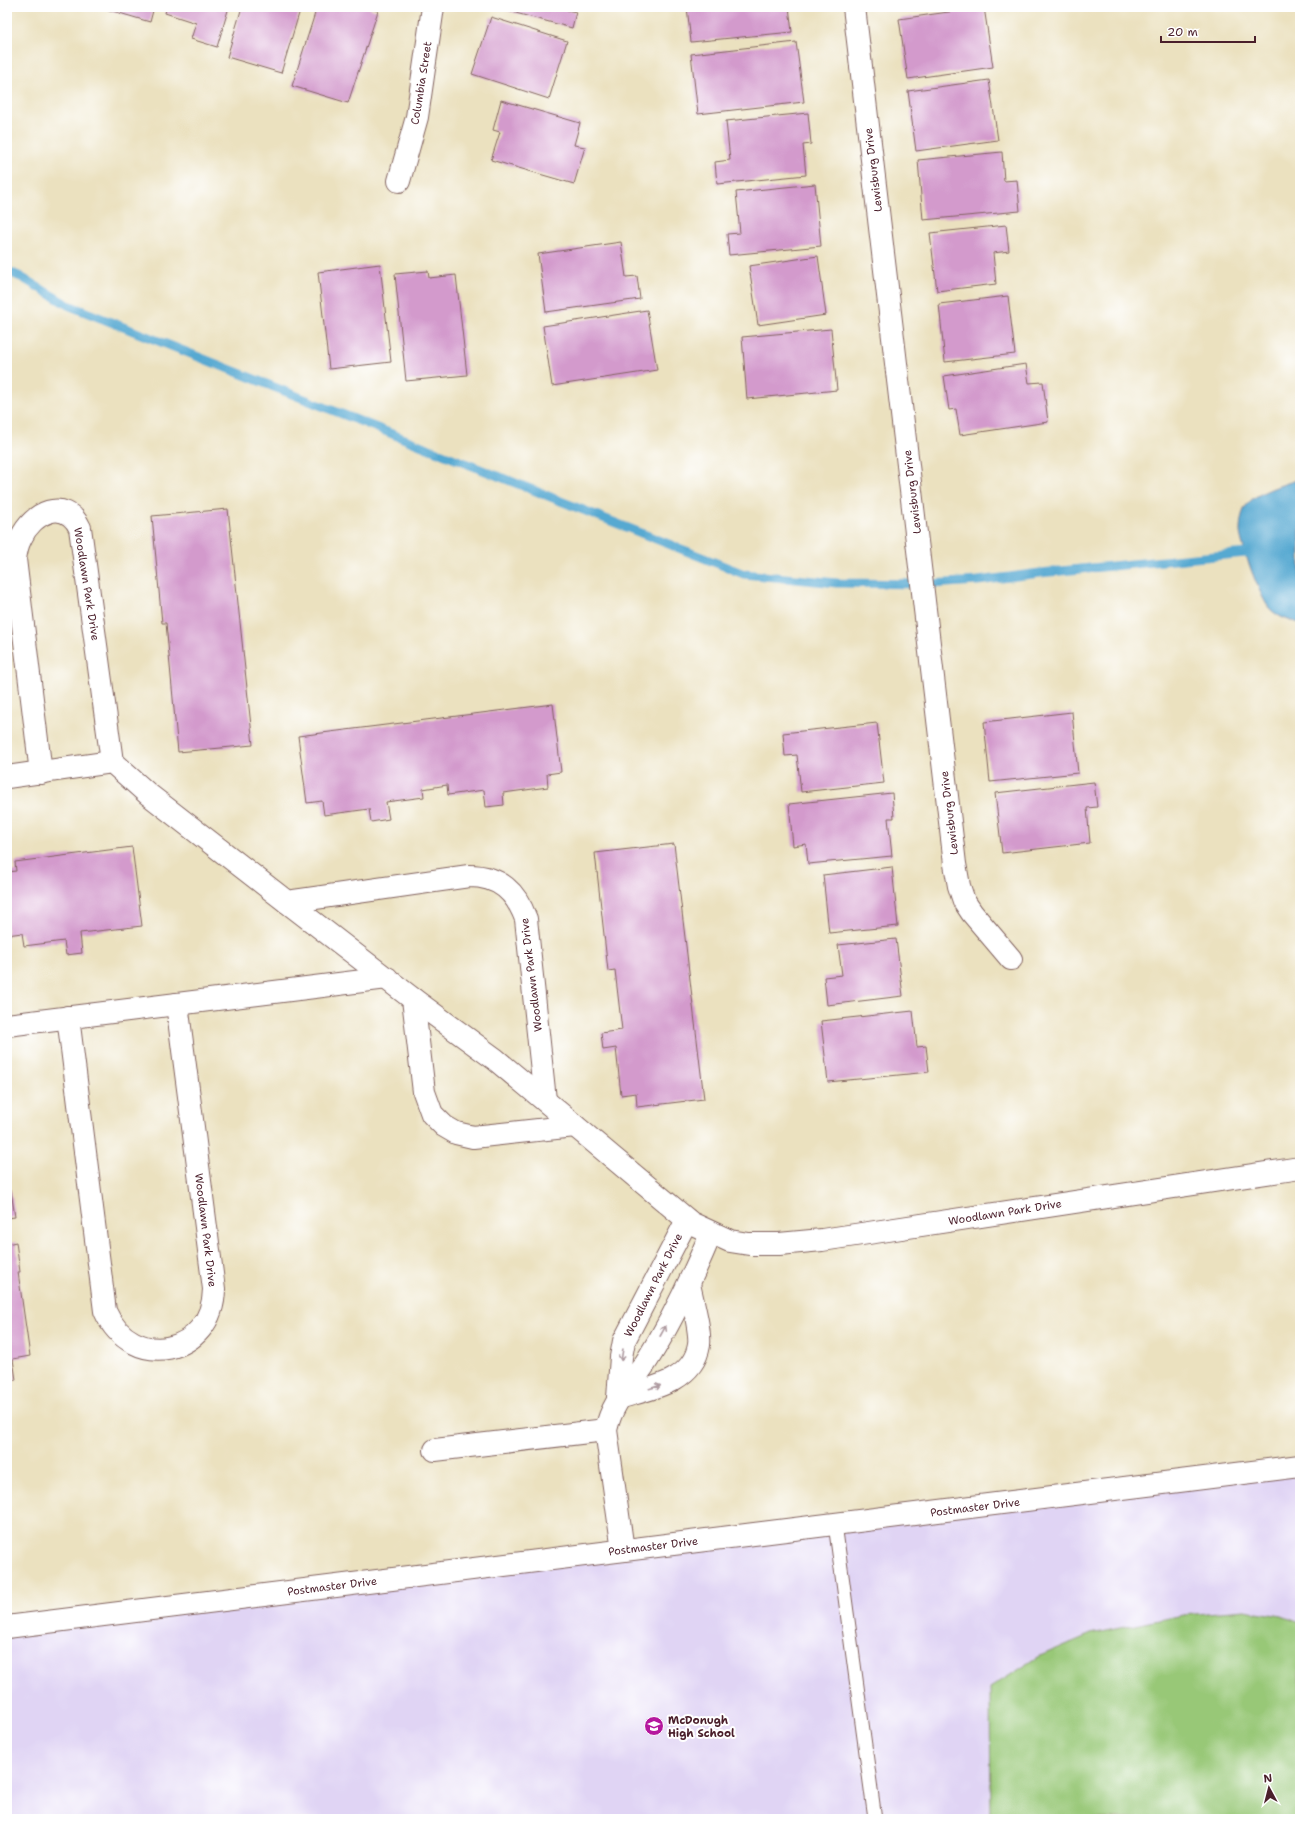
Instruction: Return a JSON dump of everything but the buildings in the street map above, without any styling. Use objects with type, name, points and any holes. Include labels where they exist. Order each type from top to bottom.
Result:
[{"type":"street","name":"Columbia Street","points":[[399,181],[417,117],[433,7]]},
{"type":"street","name":"Lewisburg Drive","points":[[854,7],[955,864],[959,886],[964,901],[972,913],[1011,959]]},
{"type":"street","name":"Woodlawn Park Drive","points":[[41,773],[15,559],[20,538],[29,526],[41,515],[57,510],[66,512],[73,516],[80,528],[112,762],[148,794],[287,902],[413,999],[495,1059],[687,1220],[711,1233],[730,1241],[749,1244],[796,1243],[1300,1168]]},
{"type":"street","points":[[7,777],[112,762]]},
{"type":"street","name":"Woodlawn Park Drive","points":[[287,902],[469,876],[484,877],[504,886],[519,902],[526,919],[545,1100]]},
{"type":"street","points":[[7,1025],[387,978]]},
{"type":"street","points":[[413,999],[424,1092],[432,1114],[444,1126],[456,1133],[473,1137],[575,1126]]},
{"type":"street","name":"Woodlawn Park Drive","points":[[68,1018],[105,1311],[116,1330],[128,1340],[148,1348],[166,1348],[180,1344],[198,1332],[209,1315],[214,1298],[177,1004]]},
{"type":"street","name":"Woodlawn Park Drive","points":[[618,1398],[621,1357],[624,1341],[687,1220]]},
{"type":"street","name":"Woodlawn Park Drive","points":[[623,1550],[606,1430],[609,1416],[618,1398],[647,1360],[689,1284],[711,1233]]},
{"type":"street","points":[[618,1398],[664,1385],[678,1378],[687,1369],[695,1357],[699,1345],[689,1284]]},
{"type":"street","points":[[435,1450],[606,1430]]},
{"type":"street","name":"Postmaster Drive","points":[[7,1627],[1300,1466]]},
{"type":"lane","points":[[835,1524],[876,1819]]},
{"type":"shaded area","name":"McDonugh High School","points":[[1300,1468],[1300,1819],[7,1819],[7,1632]]},
{"type":"green space","points":[[1244,1610],[1282,1616],[1300,1623],[1300,1819],[991,1819],[990,1688],[1040,1656],[1091,1634],[1183,1615]]},
{"type":"water","points":[[1300,479],[1300,623],[1280,616],[1273,612],[1266,604],[1252,572],[1240,532],[1243,512],[1250,501],[1271,489]]},
{"type":"waterway","points":[[7,271],[21,277],[68,305],[744,574],[837,583],[931,584],[978,581],[1040,573],[1246,553]]},
{"type":"place","name":"McDonugh High School","points":[[654,1726]]}]
